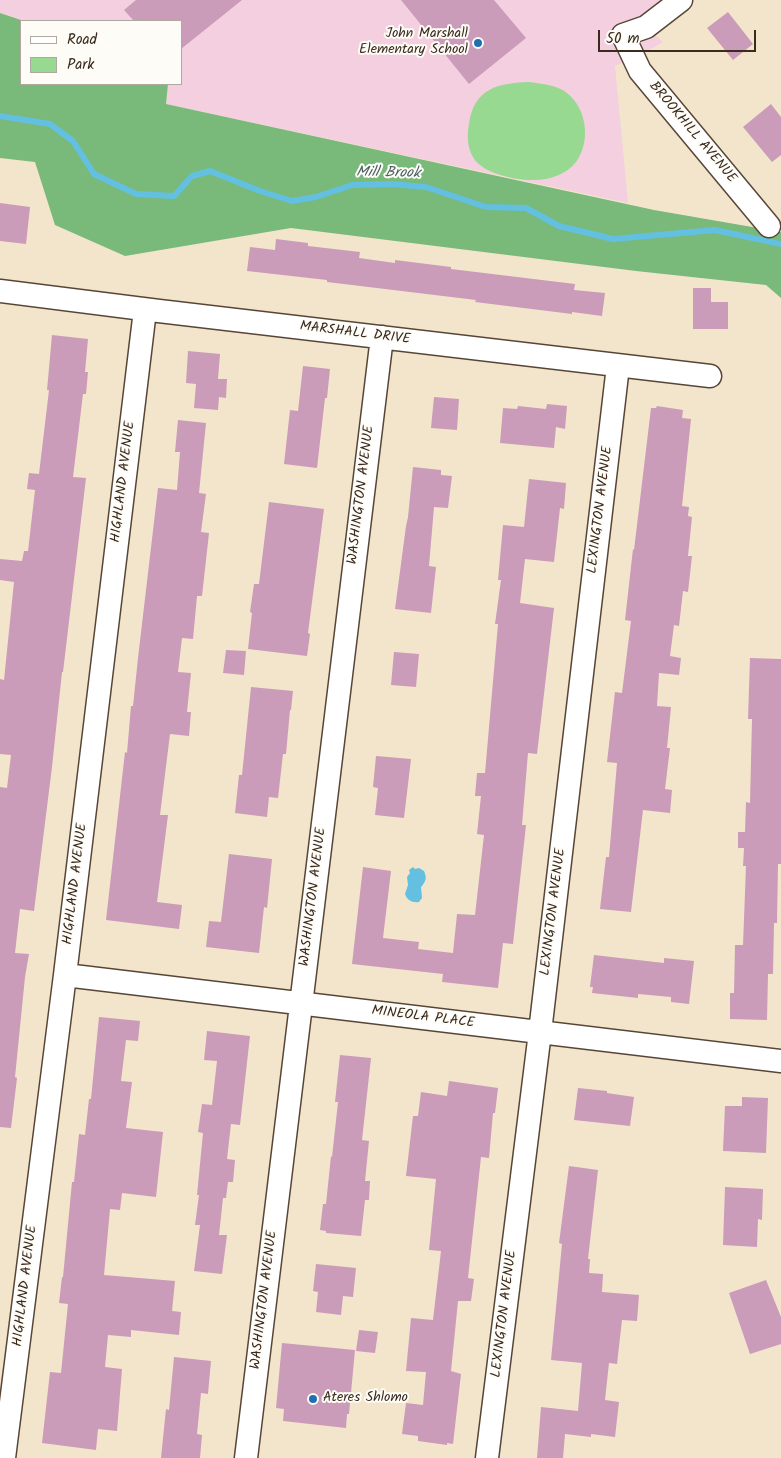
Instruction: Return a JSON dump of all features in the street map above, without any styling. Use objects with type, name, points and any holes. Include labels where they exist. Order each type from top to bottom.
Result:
[{"type":"street","name":"BROOKHILL AVENUE","points":[[681,0],[646,27],[623,35],[640,71],[768,226]]},
{"type":"street","name":"MARSHALL DRIVE","points":[[0,291],[145,310],[710,376]]},
{"type":"street","name":"HIGHLAND AVENUE","points":[[4,1458],[65,975],[145,310]]},
{"type":"street","name":"WASHINGTON AVENUE","points":[[246,1458],[382,337]]},
{"type":"street","name":"LEXINGTON AVENUE","points":[[487,1458],[540,1032],[618,366]]},
{"type":"street","name":"MINEOLA PLACE","points":[[65,975],[781,1061]]},
{"type":"shaded area","points":[[0,0],[681,0],[646,27],[663,42],[615,66],[628,203],[166,104],[168,85],[182,85],[182,20],[21,20],[0,13]]},
{"type":"green space","points":[[0,13],[21,20],[20,85],[168,85],[166,104],[654,210],[781,232],[781,298],[766,285],[636,271],[291,228],[125,256],[55,225],[35,162],[0,158]]},
{"type":"green space","points":[[530,82],[563,90],[574,100],[583,116],[585,126],[584,145],[576,162],[562,174],[543,179],[516,179],[491,171],[477,163],[469,145],[469,124],[476,102],[489,90],[508,84]]},
{"type":"water","points":[[413,867],[424,871],[426,876],[421,887],[422,898],[419,902],[410,901],[405,894],[409,870]]},
{"type":"building","points":[[136,0],[242,0],[182,48],[182,20],[133,20],[124,10]]},
{"type":"building","name":"John Marshall Elementary School","points":[[401,0],[494,0],[526,38],[469,84]]},
{"type":"building","points":[[728,12],[753,44],[733,60],[707,28]]},
{"type":"building","points":[[771,104],[781,117],[781,155],[772,162],[743,127]]},
{"type":"building","points":[[0,203],[30,207],[26,244],[0,241]]},
{"type":"building","points":[[276,239],[308,243],[308,246],[360,252],[359,258],[395,263],[395,260],[451,267],[451,269],[575,284],[574,290],[605,293],[602,316],[475,302],[476,300],[247,271],[250,247],[275,250]]},
{"type":"building","points":[[693,288],[711,288],[711,302],[728,302],[728,329],[693,329]]},
{"type":"building","points":[[52,335],[88,339],[85,372],[88,372],[86,394],[83,394],[73,477],[86,478],[34,911],[20,909],[15,953],[29,954],[25,977],[11,1128],[0,1127],[0,787],[7,788],[11,755],[0,754],[0,679],[4,680],[14,582],[0,580],[0,559],[22,561],[24,551],[28,551],[35,490],[27,489],[29,473],[39,474],[49,390],[47,390]]},
{"type":"building","points":[[188,351],[220,354],[218,379],[227,379],[226,398],[219,397],[218,410],[194,408],[196,384],[186,383]]},
{"type":"building","points":[[303,366],[330,369],[317,468],[284,464],[290,410],[298,411]]},
{"type":"building","points":[[434,397],[459,399],[457,430],[431,428]]},
{"type":"building","points":[[547,404],[567,406],[565,429],[556,427],[554,448],[500,443],[503,408],[517,409],[518,406],[546,409]]},
{"type":"building","points":[[657,406],[683,410],[682,418],[691,419],[682,506],[689,507],[688,516],[692,517],[688,556],[692,556],[688,592],[683,591],[679,626],[674,625],[670,656],[681,658],[679,675],[659,673],[657,706],[671,707],[667,748],[670,748],[665,789],[672,790],[670,813],[643,810],[631,912],[600,909],[606,857],[609,857],[617,763],[607,762],[615,692],[622,693],[631,621],[625,620],[651,408],[656,408]]},
{"type":"building","points":[[178,420],[206,423],[199,493],[206,494],[201,532],[209,533],[202,596],[197,596],[193,639],[182,638],[178,672],[191,673],[187,712],[191,712],[189,736],[170,734],[160,815],[168,815],[157,902],[182,905],[179,929],[106,920],[158,488],[177,490],[180,452],[175,452]]},
{"type":"building","points":[[413,467],[441,470],[441,475],[452,476],[448,508],[434,507],[429,566],[436,567],[431,613],[395,609]]},
{"type":"building","points":[[529,479],[566,483],[564,509],[560,508],[554,562],[525,559],[520,603],[554,608],[537,754],[528,753],[522,825],[526,825],[513,944],[503,943],[498,988],[442,982],[443,974],[352,964],[363,867],[391,871],[383,938],[419,942],[418,949],[453,953],[457,914],[475,915],[484,835],[477,834],[481,796],[475,796],[477,773],[485,773],[498,624],[495,624],[501,580],[498,580],[503,525],[524,527]]},
{"type":"building","points":[[269,502],[324,509],[308,633],[310,634],[307,656],[248,649],[254,584],[259,584]]},
{"type":"building","points":[[226,650],[246,651],[244,675],[223,673]]},
{"type":"building","points":[[394,652],[419,654],[416,687],[391,685]]},
{"type":"building","points":[[750,658],[781,659],[781,864],[778,864],[777,923],[774,923],[773,974],[768,974],[767,1020],[730,1019],[730,993],[734,993],[735,945],[743,945],[746,866],[743,866],[744,848],[738,848],[738,832],[745,832],[746,802],[750,803],[752,719],[748,719]]},
{"type":"building","points":[[251,687],[293,691],[286,754],[283,754],[278,798],[269,797],[267,817],[235,813],[239,775],[242,775]]},
{"type":"building","points":[[376,756],[411,759],[404,818],[375,815],[378,788],[373,787]]},
{"type":"building","points":[[229,854],[272,859],[267,908],[264,907],[259,953],[206,947],[209,921],[221,922]]},
{"type":"building","points":[[594,955],[664,963],[664,958],[694,961],[689,1004],[671,1002],[671,997],[638,994],[638,998],[592,993],[593,987],[590,987]]},
{"type":"building","points":[[99,1017],[140,1021],[138,1041],[126,1040],[121,1081],[132,1082],[126,1128],[163,1132],[156,1197],[122,1193],[120,1210],[110,1209],[104,1275],[175,1281],[172,1311],[181,1312],[179,1335],[131,1330],[131,1337],[108,1335],[105,1367],[122,1369],[117,1431],[98,1429],[96,1450],[42,1443],[50,1372],[61,1373],[68,1304],[59,1303],[72,1182],[74,1182],[79,1134],[85,1135],[89,1099],[91,1099]]},
{"type":"building","points":[[207,1031],[250,1036],[240,1125],[231,1124],[227,1159],[235,1160],[233,1182],[228,1182],[226,1198],[223,1198],[219,1235],[227,1235],[222,1274],[194,1271],[200,1225],[195,1225],[203,1133],[198,1132],[202,1104],[212,1105],[217,1061],[204,1060]]},
{"type":"building","points":[[340,1055],[371,1058],[362,1140],[369,1141],[365,1181],[370,1181],[369,1200],[365,1200],[361,1236],[326,1233],[326,1231],[320,1230],[323,1204],[326,1204],[332,1157],[338,1102],[335,1102]]},
{"type":"building","points":[[449,1081],[498,1088],[495,1113],[493,1113],[489,1158],[481,1157],[468,1278],[474,1279],[471,1301],[458,1301],[451,1371],[461,1374],[453,1444],[447,1443],[447,1445],[418,1441],[418,1436],[402,1434],[406,1403],[423,1405],[426,1372],[406,1371],[411,1318],[433,1320],[441,1251],[429,1250],[436,1179],[406,1176],[413,1116],[418,1116],[421,1092],[447,1096]]},
{"type":"building","points":[[578,1088],[607,1091],[607,1093],[634,1097],[630,1126],[574,1120]]},
{"type":"building","points":[[742,1097],[768,1098],[766,1153],[723,1151],[725,1106],[742,1106]]},
{"type":"building","points":[[569,1166],[598,1170],[588,1259],[590,1259],[589,1273],[603,1274],[602,1292],[639,1295],[637,1321],[622,1320],[617,1364],[609,1363],[605,1400],[619,1402],[615,1437],[591,1434],[591,1437],[565,1434],[563,1458],[537,1458],[541,1407],[578,1411],[582,1363],[551,1360],[562,1244],[559,1243]]},
{"type":"building","points":[[725,1187],[763,1189],[762,1220],[758,1219],[757,1247],[723,1245]]},
{"type":"building","points":[[316,1264],[356,1268],[353,1297],[343,1296],[341,1315],[316,1312],[318,1292],[313,1291]]},
{"type":"building","points":[[766,1280],[781,1317],[781,1344],[750,1354],[729,1293]]},
{"type":"building","points":[[359,1330],[378,1332],[375,1353],[356,1351]]},
{"type":"building","name":"Ateres Shlomo","points":[[282,1343],[355,1350],[346,1428],[283,1421],[284,1409],[276,1408]]},
{"type":"building","points":[[174,1357],[211,1361],[208,1394],[201,1393],[197,1434],[202,1435],[200,1458],[161,1458],[166,1409],[169,1410]]},
{"type":"waterway","name":"Mill Brook","points":[[0,116],[50,124],[73,141],[94,174],[136,194],[174,196],[192,176],[210,171],[260,191],[292,201],[316,197],[352,185],[392,184],[426,187],[486,207],[526,208],[559,226],[613,239],[715,230],[781,244]]},
{"type":"place","name":"John Marshall Elementary School","points":[[478,43]]},
{"type":"place","name":"Ateres Shlomo","points":[[313,1399]]}]
